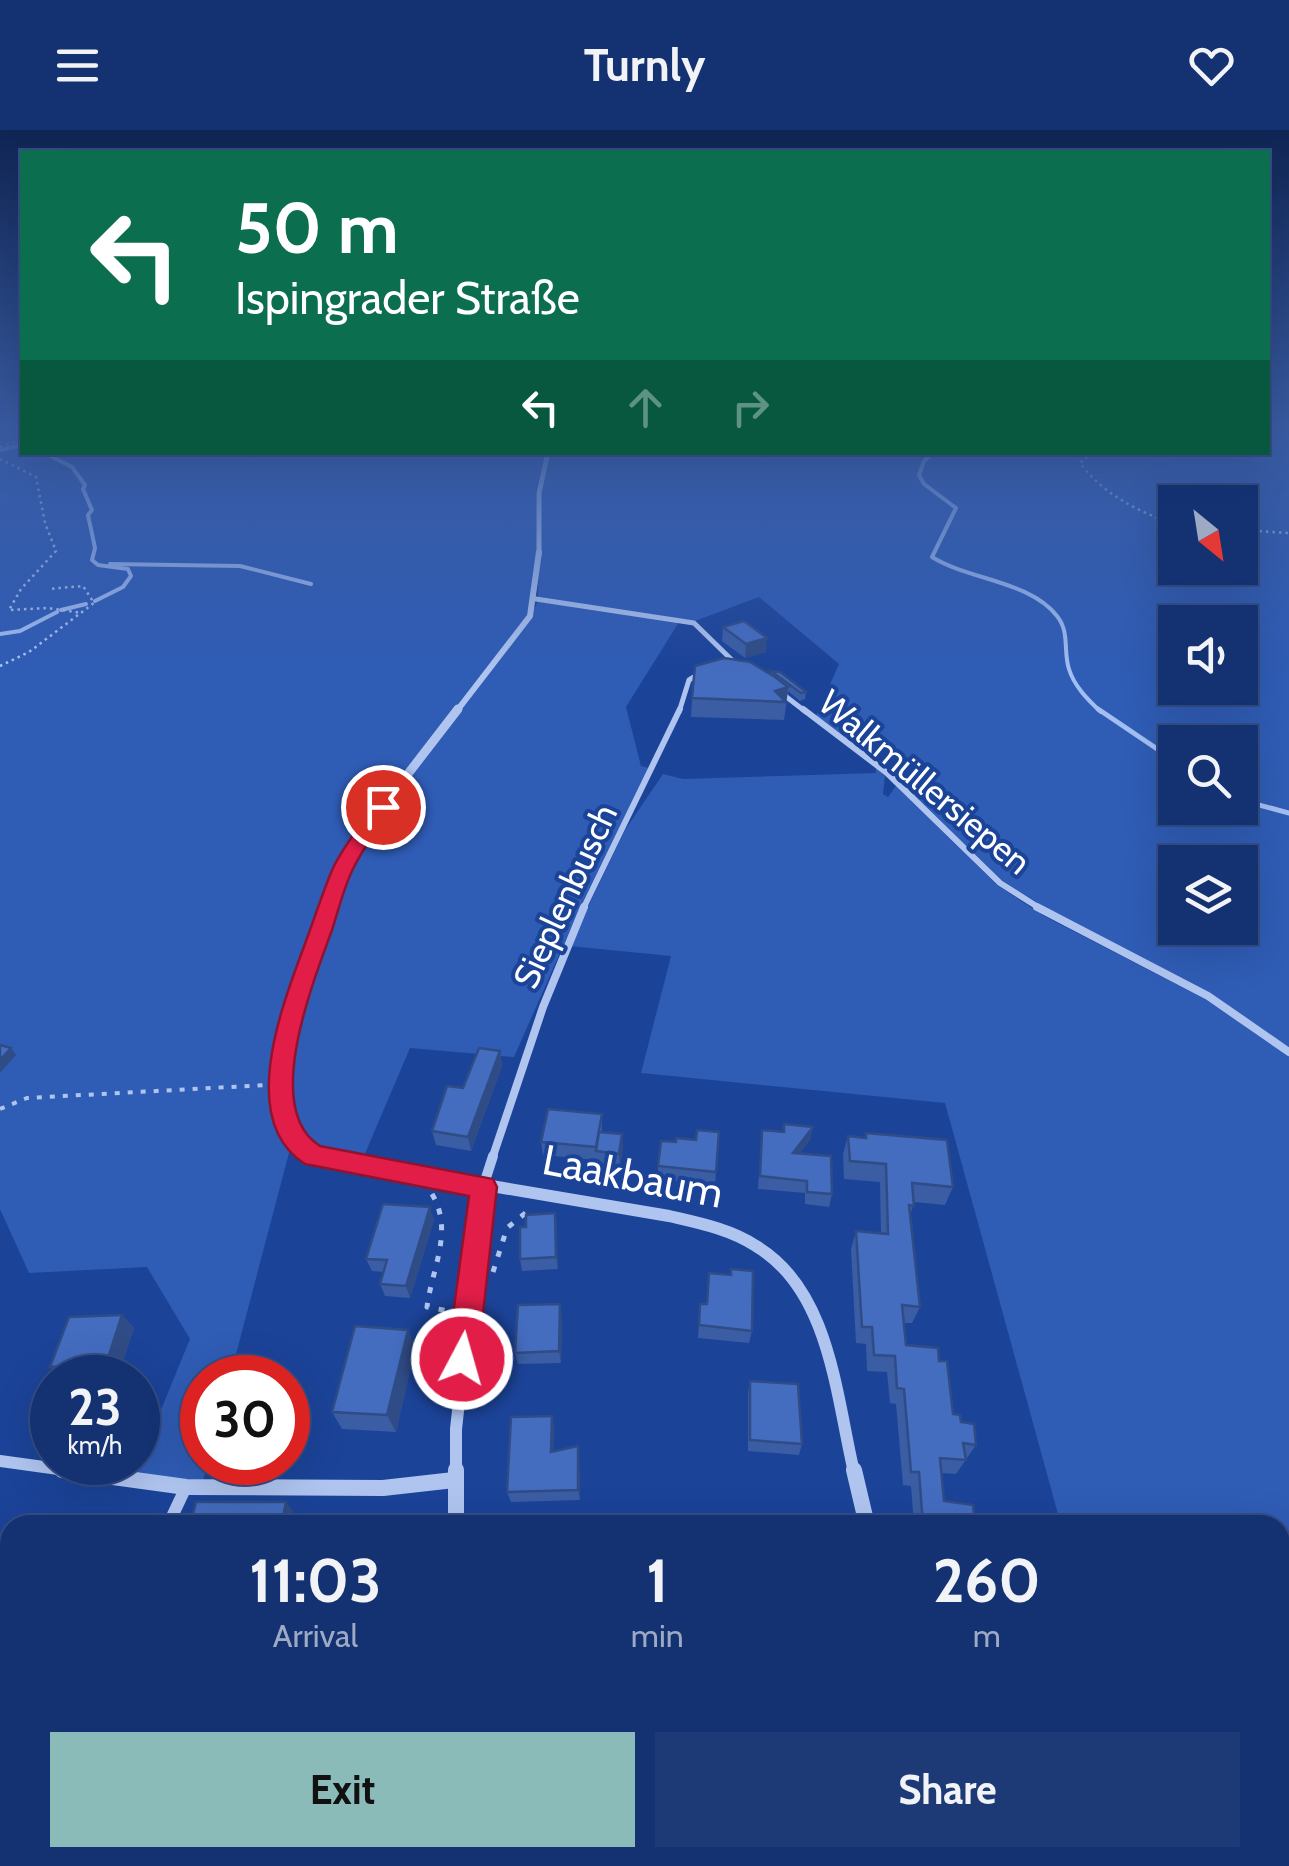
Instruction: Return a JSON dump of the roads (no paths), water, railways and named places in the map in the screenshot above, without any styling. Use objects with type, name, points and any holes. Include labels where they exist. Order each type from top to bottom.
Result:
[{"type":"street","points":[[536,599],[538,510]]},
{"type":"street","name":"Laakbaum","points":[[536,599],[525,624],[360,836],[335,886],[284,1048],[282,1111],[298,1146],[315,1156],[727,1228],[776,1259],[803,1291],[818,1320],[865,1515]]},
{"type":"street","points":[[456,1515],[454,1480],[465,1324],[483,1187]]},
{"type":"street","points":[[0,1461],[186,1487],[383,1488],[454,1480]]},
{"type":"lane","points":[[536,599],[694,623],[738,668]]},
{"type":"lane","name":"Sieplenbusch","points":[[483,1187],[527,1043],[587,902],[679,716],[689,680],[713,670]]},
{"type":"lane","name":"Walkmüllersiepen","points":[[775,688],[888,773],[1000,883],[1048,914],[1195,989],[1289,1052]]},
{"type":"lane","points":[[173,1515],[186,1487]]},
{"type":"waterway","points":[[92,510],[88,515],[95,548],[92,560],[98,565],[128,569],[131,576],[123,587],[95,601]]},
{"type":"waterway","points":[[955,510],[932,557],[1015,588],[1045,604],[1064,629],[1067,662],[1074,681],[1101,712]]},
{"type":"waterway","points":[[110,564],[240,566],[311,584]]},
{"type":"waterway","points":[[61,610],[86,604]]},
{"type":"waterway","points":[[0,634],[20,631],[57,612]]},
{"type":"waterway","points":[[1098,709],[1158,750]]},
{"type":"waterway","points":[[1258,805],[1289,813]]}]
